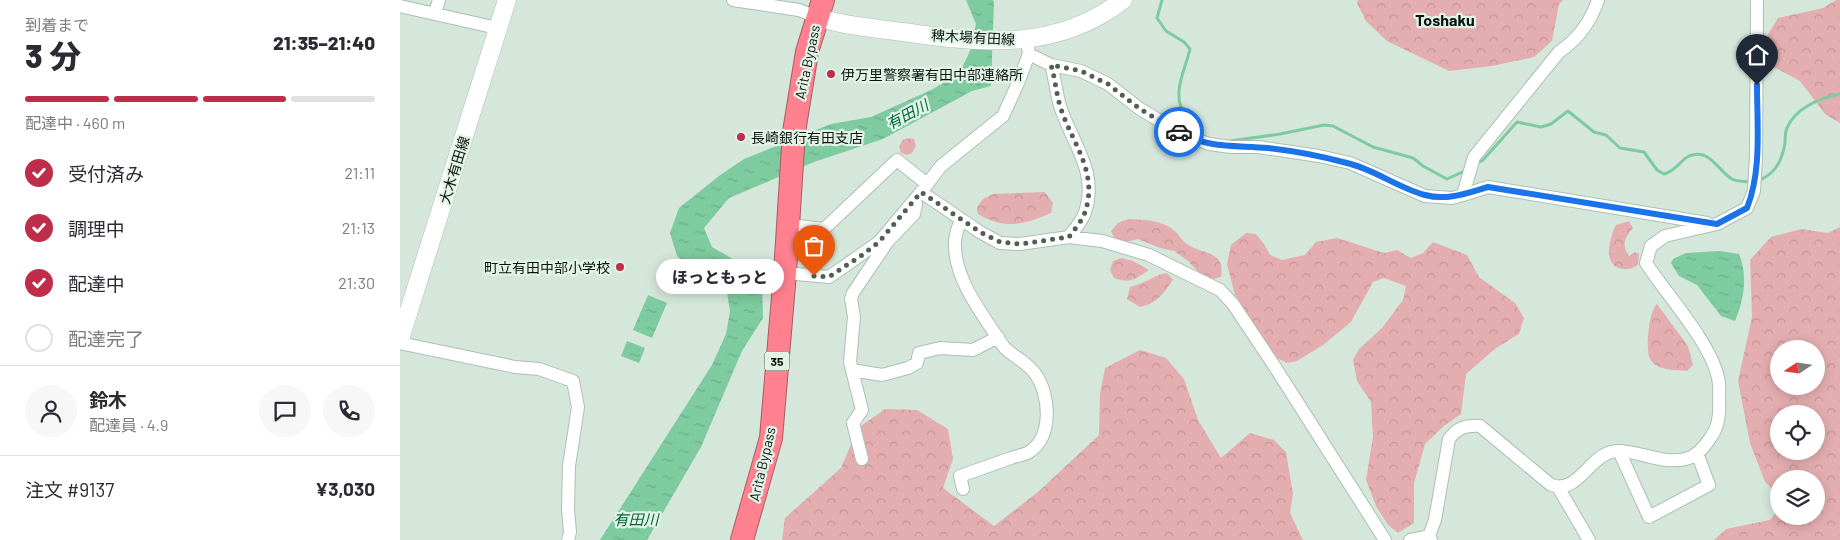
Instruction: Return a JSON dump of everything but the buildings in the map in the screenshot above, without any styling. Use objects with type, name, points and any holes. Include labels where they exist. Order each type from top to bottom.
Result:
[{"type":"highway","name":"Arita Bypass","points":[[742,540],[771,438],[785,273],[794,132],[807,52],[820,8]]},
{"type":"main road","name":"大木有田線","points":[[400,339],[507,0]]},
{"type":"main road","name":"稗木場有田線","points":[[820,8],[836,23],[943,37],[1000,41],[1028,47],[1044,37],[1081,25],[1123,0]]},
{"type":"street","points":[[435,13],[439,0]]},
{"type":"street","points":[[733,0],[799,10],[820,8]]},
{"type":"street","points":[[1463,195],[1474,156],[1559,52],[1571,44],[1580,34],[1594,13],[1598,0]]},
{"type":"street","points":[[1410,540],[1430,538],[1435,520],[1449,439],[1456,430],[1468,426],[1480,426],[1551,485],[1558,487],[1574,482],[1600,456],[1608,452],[1619,451],[1667,459],[1689,458],[1703,449],[1716,431],[1720,414],[1718,378],[1708,351],[1646,262],[1651,246],[1665,236],[1717,224],[1747,208],[1754,191],[1756,157],[1757,0]]},
{"type":"street","points":[[400,6],[498,28]]},
{"type":"street","points":[[785,273],[829,277],[879,242],[941,166],[1004,116],[1018,83],[1028,47],[1051,65],[1081,71],[1108,84],[1140,109],[1183,134],[1209,144],[1276,149],[1350,163],[1425,196],[1452,198],[1488,187],[1717,224]]},
{"type":"street","points":[[1051,65],[1060,106],[1073,140],[1083,158],[1090,186],[1084,215],[1069,237]]},
{"type":"street","points":[[788,225],[824,229],[897,160],[921,192],[980,232],[1000,242],[1020,244],[1069,237],[1102,241],[1149,255],[1220,290],[1233,304],[1275,367],[1385,540]]},
{"type":"street","points":[[862,459],[853,423],[862,410],[850,362],[854,317],[850,299],[888,241],[914,214],[921,192]]},
{"type":"street","points":[[961,219],[955,236],[954,247],[964,284],[1010,354],[1036,373],[1047,404],[1046,424],[1040,440],[1030,452],[960,476],[963,488]]},
{"type":"street","points":[[852,370],[882,375],[908,368],[917,363],[919,352],[940,348],[973,350],[998,337]]},
{"type":"street","points":[[400,343],[507,365],[539,369],[573,381],[578,407],[569,466],[568,509],[570,532],[568,540]]},
{"type":"street","points":[[1619,451],[1649,517],[1709,485],[1697,453]]},
{"type":"street","points":[[1558,487],[1589,540]]},
{"type":"green space","points":[[1358,0],[1563,0],[1559,4],[1552,41],[1534,57],[1492,66],[1449,71],[1387,41],[1366,21],[1357,3]]},
{"type":"green space","points":[[1836,0],[1840,0],[1840,123],[1825,114],[1800,81],[1774,67],[1767,36],[1778,18],[1823,8]]},
{"type":"green space","points":[[914,139],[916,146],[912,153],[907,155],[901,153],[899,146],[903,140]]},
{"type":"green space","points":[[1045,192],[1053,203],[1051,213],[1023,223],[1006,224],[978,214],[977,207],[983,199],[993,194]]},
{"type":"green space","points":[[1128,219],[1154,221],[1171,228],[1187,244],[1212,254],[1220,262],[1222,268],[1221,277],[1213,279],[1200,274],[1188,261],[1174,251],[1160,248],[1138,239],[1126,242],[1115,239],[1111,231],[1118,223]]},
{"type":"green space","points":[[1629,221],[1633,228],[1626,238],[1625,248],[1629,256],[1635,252],[1639,254],[1638,265],[1624,269],[1612,263],[1609,253],[1616,225]]},
{"type":"green space","points":[[1840,227],[1840,540],[1714,540],[1726,529],[1770,520],[1770,525],[1825,525],[1825,470],[1770,470],[1770,487],[1765,482],[1750,443],[1738,381],[1752,317],[1750,260],[1771,237],[1801,229],[1828,233]]},
{"type":"green space","points":[[1246,233],[1256,234],[1270,255],[1282,260],[1305,255],[1316,242],[1337,238],[1384,253],[1397,250],[1411,258],[1423,253],[1433,242],[1467,255],[1479,277],[1515,303],[1524,318],[1519,334],[1496,348],[1466,374],[1461,414],[1444,426],[1425,444],[1414,483],[1414,523],[1398,533],[1388,525],[1376,506],[1366,480],[1373,437],[1371,402],[1357,381],[1353,360],[1359,349],[1382,328],[1403,300],[1406,286],[1384,278],[1373,282],[1351,322],[1323,345],[1297,361],[1287,363],[1277,358],[1235,295],[1227,264],[1231,245]]},
{"type":"green space","points":[[1121,258],[1133,261],[1149,270],[1133,280],[1125,281],[1114,278],[1110,270],[1113,261]]},
{"type":"green space","points":[[1167,273],[1173,280],[1155,301],[1140,307],[1127,299],[1130,287]]},
{"type":"green space","points":[[1657,304],[1688,346],[1693,365],[1687,371],[1662,368],[1650,359],[1648,347],[1649,330],[1652,314]]},
{"type":"green space","points":[[1140,350],[1166,358],[1184,379],[1198,420],[1221,458],[1250,433],[1274,440],[1286,452],[1293,494],[1290,513],[1303,540],[782,540],[785,518],[841,468],[858,428],[885,409],[917,410],[948,429],[953,459],[943,488],[994,526],[1038,492],[1099,435],[1100,394],[1105,368]]},
{"type":"water","name":"有田川","points":[[966,0],[993,0],[994,2],[991,86],[972,91],[883,139],[814,162],[729,198],[704,228],[712,247],[750,269],[762,282],[763,318],[742,351],[701,447],[647,540],[600,540],[712,365],[726,334],[730,311],[726,287],[710,271],[691,268],[677,256],[670,233],[679,208],[744,159],[831,124],[871,117],[931,90],[959,74],[970,51],[976,24]]},
{"type":"water","points":[[1720,251],[1739,254],[1742,262],[1744,288],[1741,305],[1735,321],[1721,316],[1697,285],[1679,276],[1671,263],[1673,259],[1686,253]]},
{"type":"water","points":[[648,295],[667,303],[652,338],[633,330]]},
{"type":"water","points":[[627,341],[645,348],[639,363],[621,356]]},
{"type":"waterway","points":[[1162,0],[1157,18],[1166,31],[1184,42],[1190,49],[1181,78],[1179,100],[1185,114],[1201,136]]},
{"type":"waterway","points":[[1757,181],[1769,175],[1777,167],[1784,150],[1786,130],[1796,115],[1817,101],[1840,94]]},
{"type":"waterway","points":[[1476,164],[1483,160],[1517,122],[1541,127],[1551,124],[1568,111],[1594,132],[1606,135],[1620,148],[1644,152],[1657,170],[1664,174],[1673,170],[1689,156],[1696,154],[1708,157],[1732,179],[1751,182]]},
{"type":"waterway","points":[[1230,141],[1324,125],[1333,126],[1373,147],[1413,158],[1423,166],[1447,179],[1467,170]]},
{"type":"way so far","points":[[814,276],[829,277],[879,242],[921,192],[980,232],[1000,242],[1020,244],[1069,237],[1084,215],[1090,186],[1083,158],[1073,140],[1060,106],[1051,65],[1081,71],[1108,84],[1140,109],[1179,132]]},
{"type":"place","name":"伊万里警察署有田中部連絡所","points":[[831,74]]},
{"type":"place","name":"長崎銀行有田支店","points":[[741,137]]},
{"type":"place","name":"町立有田中部小学校","points":[[620,267]]},
{"type":"place","name":"ほっともっと","points":[[814,276]]},
{"type":"district","name":"Toshaku","points":[[1445,19]]},
{"type":"route","points":[[1179,132],[1209,144],[1284,150],[1350,163],[1425,196],[1452,198],[1488,187],[1717,224],[1747,208],[1754,191],[1757,85]]}]
